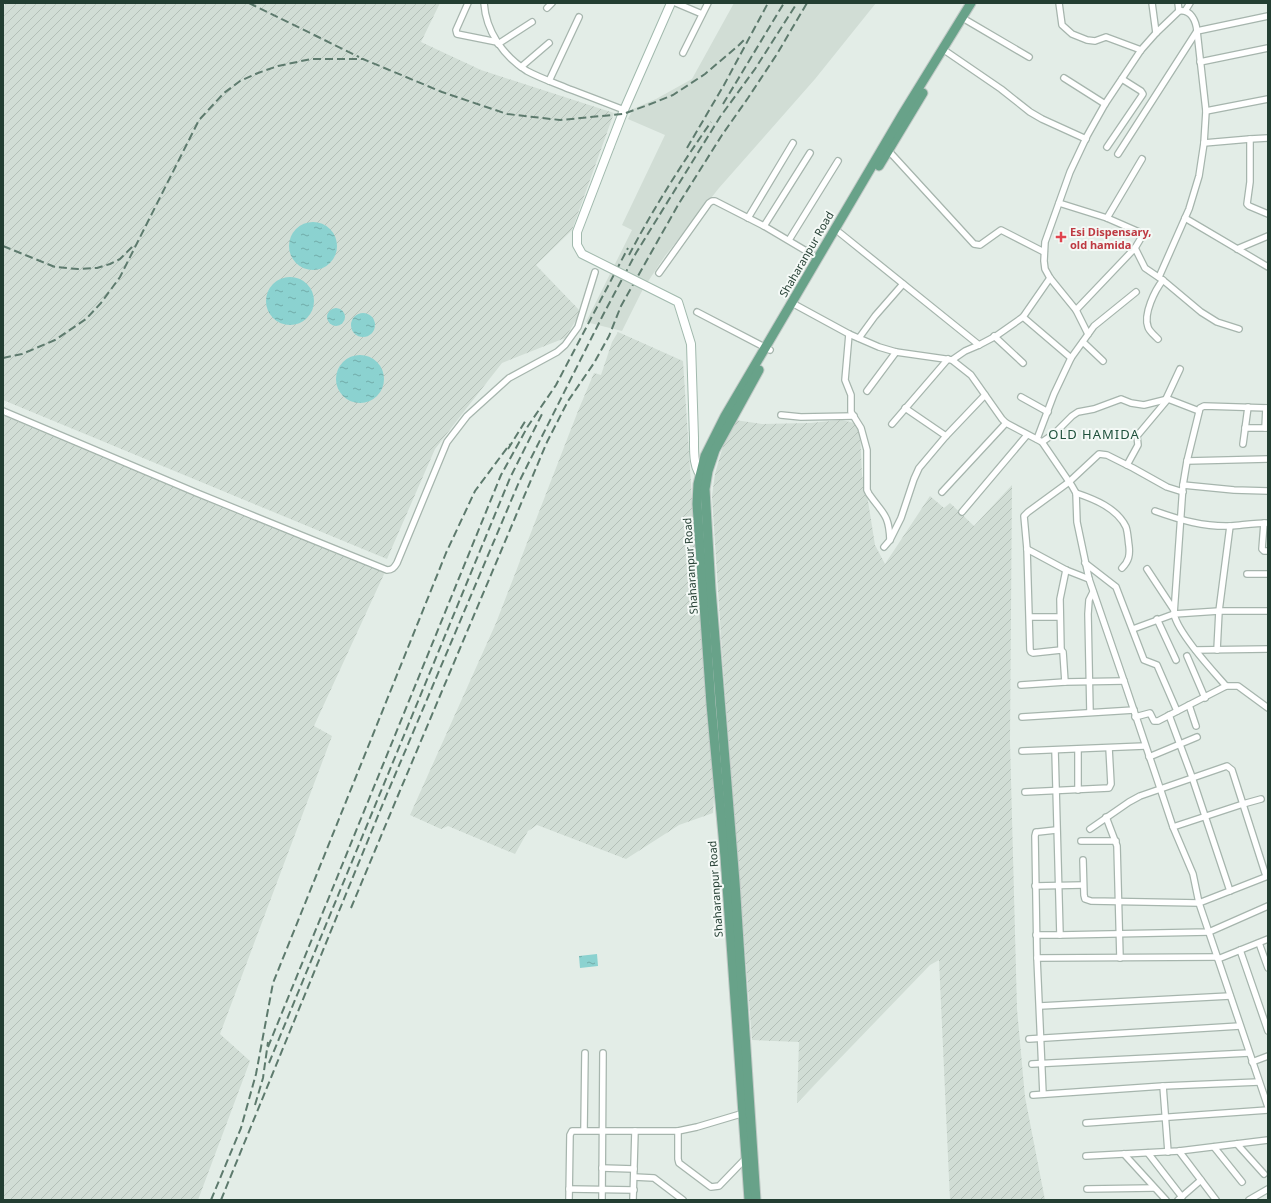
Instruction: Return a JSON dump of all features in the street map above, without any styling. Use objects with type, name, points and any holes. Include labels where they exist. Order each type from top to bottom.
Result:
[{"type":"main road","points":[[672,3],[624,110],[576,232],[577,245],[582,254],[678,302],[690,344],[696,462],[703,477]]},
{"type":"main road","name":"Shaharanpur Road","points":[[749,1200],[735,882],[703,477],[708,471],[715,450],[768,349],[840,233],[886,149],[971,3]]},
{"type":"main road","name":"Shaharanpur Road","points":[[794,305],[818,258],[976,3]]},
{"type":"main road","name":"Shaharanpur Road","points":[[746,1112],[756,1200]]},
{"type":"street","points":[[468,3],[456,30],[457,34],[497,43],[532,22]]},
{"type":"street","points":[[484,3],[488,25],[497,43],[521,67],[549,81],[624,110]]},
{"type":"street","points":[[547,8],[552,3]]},
{"type":"street","points":[[676,3],[702,14]]},
{"type":"street","points":[[683,53],[708,3]]},
{"type":"street","points":[[1059,3],[1062,26],[1072,34],[1092,41],[1106,37],[1141,50]]},
{"type":"street","points":[[1152,3],[1156,33]]},
{"type":"street","points":[[1158,339],[1148,327],[1147,319],[1154,293],[1185,218],[1199,176],[1204,143],[1206,111],[1196,24],[1190,14],[1182,11],[1178,3]]},
{"type":"street","points":[[1088,334],[1076,310],[1050,278],[1045,269],[1045,242],[1070,172],[1105,104],[1141,50],[1156,33],[1190,3]]},
{"type":"street","points":[[1118,154],[1197,31],[1268,16]]},
{"type":"street","points":[[549,81],[579,17]]},
{"type":"street","points":[[966,20],[1029,56]]},
{"type":"street","points":[[521,67],[549,43]]},
{"type":"street","points":[[1200,62],[1268,48]]},
{"type":"street","points":[[947,52],[1001,89],[1030,112],[1086,139]]},
{"type":"street","points":[[1064,78],[1105,104]]},
{"type":"street","points":[[1107,147],[1143,94],[1141,90],[1122,79]]},
{"type":"street","points":[[1206,111],[1268,99]]},
{"type":"street","points":[[1204,143],[1268,138]]},
{"type":"street","points":[[1250,139],[1250,182],[1247,204],[1268,214]]},
{"type":"street","points":[[748,218],[793,143]]},
{"type":"street","points":[[886,149],[974,244],[980,245],[1001,230],[1044,252]]},
{"type":"street","points":[[764,226],[810,153]]},
{"type":"street","points":[[1107,218],[1142,159]]},
{"type":"street","points":[[788,240],[838,161]]},
{"type":"street","points":[[659,272],[711,201],[715,201],[764,226],[818,258]]},
{"type":"street","points":[[1059,203],[1107,218],[1141,233],[1141,238],[1135,248],[1076,310]]},
{"type":"street","points":[[1185,218],[1268,267]]},
{"type":"street","points":[[840,233],[979,345]]},
{"type":"street","points":[[1237,249],[1268,236]]},
{"type":"street","points":[[1135,248],[1145,268],[1161,278],[1201,312],[1217,322],[1239,329]]},
{"type":"street","points":[[3,411],[190,490],[387,570],[391,570],[394,567],[447,442],[467,416],[509,378],[557,352],[565,345],[578,327],[595,272]]},
{"type":"street","points":[[892,424],[950,359],[979,345],[1023,317],[1050,278]]},
{"type":"street","points":[[859,338],[875,316],[903,284]]},
{"type":"street","points":[[1040,441],[1054,394],[1072,358],[1094,326],[1136,292]]},
{"type":"street","points":[[794,305],[849,334],[879,347],[896,352],[950,359],[971,375],[998,415],[1006,423],[1040,441],[1076,493],[1077,522],[1085,563],[1093,592],[1173,826],[1193,874],[1199,903],[1208,932],[1268,1109],[1086,1123]]},
{"type":"street","points":[[697,312],[768,349]]},
{"type":"street","points":[[1023,317],[1072,358]]},
{"type":"street","points":[[849,334],[845,380],[851,395],[851,408],[861,428],[867,450],[869,494],[887,517],[890,528],[890,540]]},
{"type":"street","points":[[994,336],[1023,363]]},
{"type":"street","points":[[1083,342],[1103,361]]},
{"type":"street","points":[[867,391],[896,352]]},
{"type":"street","points":[[1127,465],[1138,446],[1137,436],[1167,399],[1180,369]]},
{"type":"street","points":[[884,547],[890,540],[901,518],[916,473],[946,436],[985,395]]},
{"type":"street","points":[[1021,397],[1048,412]]},
{"type":"street","points":[[1040,441],[1055,433],[1078,412],[1094,409],[1121,399],[1144,405],[1167,399],[1199,411]]},
{"type":"street","points":[[1174,612],[1183,485],[1199,411],[1204,406],[1267,408],[1266,428],[1245,428]]},
{"type":"street","points":[[1243,444],[1248,407]]},
{"type":"street","points":[[905,408],[946,436]]},
{"type":"street","points":[[781,414],[801,417],[854,416]]},
{"type":"street","points":[[942,492],[1006,423]]},
{"type":"street","points":[[962,512],[1027,435]]},
{"type":"street","points":[[1061,650],[1031,652],[1028,550],[1024,516],[1069,482],[1099,454],[1107,455],[1127,465],[1167,488],[1183,492]]},
{"type":"street","points":[[1187,461],[1268,459]]},
{"type":"street","points":[[1183,485],[1234,490],[1268,491]]},
{"type":"street","points":[[1076,493],[1107,507],[1117,515],[1126,527],[1129,557],[1128,561],[1122,568]]},
{"type":"street","points":[[1155,511],[1181,520],[1200,524],[1230,526],[1266,523],[1262,549],[1264,551],[1268,551]]},
{"type":"street","points":[[1217,650],[1219,611],[1230,526]]},
{"type":"street","points":[[1028,550],[1066,570],[1089,579]]},
{"type":"street","points":[[1085,563],[1116,586],[1144,660],[1157,665],[1177,711]]},
{"type":"street","points":[[1146,569],[1174,612],[1177,623],[1196,650],[1226,686]]},
{"type":"street","points":[[1065,682],[1064,654],[1061,650],[1059,617],[1061,590],[1066,570]]},
{"type":"street","points":[[1247,574],[1268,574]]},
{"type":"street","points":[[1090,712],[1088,681],[1088,614],[1089,600],[1093,592]]},
{"type":"street","points":[[1133,629],[1174,612],[1268,611]]},
{"type":"street","points":[[1030,617],[1059,617]]},
{"type":"street","points":[[1157,619],[1176,660]]},
{"type":"street","points":[[1196,650],[1268,649]]},
{"type":"street","points":[[1187,656],[1205,698]]},
{"type":"street","points":[[1021,685],[1088,681],[1124,681]]},
{"type":"street","points":[[1136,717],[1150,712],[1156,721],[1205,698],[1226,686],[1238,686],[1268,708]]},
{"type":"street","points":[[1189,705],[1196,726]]},
{"type":"street","points":[[1022,717],[1134,710]]},
{"type":"street","points":[[1169,715],[1181,745],[1230,891]]},
{"type":"street","points":[[1149,757],[1197,738]]},
{"type":"street","points":[[1022,751],[1145,746]]},
{"type":"street","points":[[1025,792],[1111,787],[1109,748]]},
{"type":"street","points":[[1078,749],[1078,790]]},
{"type":"street","points":[[1055,750],[1060,936]]},
{"type":"street","points":[[1083,860],[1084,895],[1087,900],[1199,903],[1267,876],[1232,770],[1227,766],[1160,788],[1134,799],[1106,817],[1090,830]]},
{"type":"street","points":[[1173,826],[1261,799]]},
{"type":"street","points":[[1106,817],[1117,846],[1120,958]]},
{"type":"street","points":[[1043,1094],[1042,1038],[1036,935],[1035,834],[1038,832],[1056,830]]},
{"type":"street","points":[[1081,841],[1116,841]]},
{"type":"street","points":[[1035,886],[1083,885]]},
{"type":"street","points":[[1036,935],[1060,936],[1208,932],[1268,906]]},
{"type":"street","points":[[1037,958],[1217,958],[1268,939]]},
{"type":"street","points":[[1259,943],[1268,968]]},
{"type":"street","points":[[1240,950],[1268,1031]]},
{"type":"street","points":[[1040,1006],[1230,996]]},
{"type":"street","points":[[1029,1038],[1240,1026]]},
{"type":"street","points":[[584,1130],[585,1053]]},
{"type":"street","points":[[602,1200],[603,1053]]},
{"type":"street","points":[[1032,1064],[1249,1053]]},
{"type":"street","points":[[1252,1062],[1268,1056]]},
{"type":"street","points":[[1033,1095],[1163,1086],[1259,1082]]},
{"type":"street","points":[[1163,1086],[1168,1152]]},
{"type":"street","points":[[569,1200],[571,1133],[574,1131],[678,1131],[697,1127],[746,1112]]},
{"type":"street","points":[[633,1200],[635,1131]]},
{"type":"street","points":[[678,1131],[679,1163],[711,1187],[719,1186],[746,1158]]},
{"type":"street","points":[[1086,1156],[1168,1152],[1268,1140]]},
{"type":"street","points":[[1237,1144],[1264,1174]]},
{"type":"street","points":[[1214,1147],[1242,1182]]},
{"type":"street","points":[[1179,1151],[1216,1200]]},
{"type":"street","points":[[1148,1152],[1180,1198],[1201,1180]]},
{"type":"street","points":[[1124,1154],[1166,1200]]},
{"type":"street","points":[[602,1168],[634,1169]]},
{"type":"street","points":[[634,1177],[654,1178],[683,1200]]},
{"type":"street","points":[[1087,1189],[1154,1188]]},
{"type":"street","points":[[569,1189],[634,1190]]},
{"type":"street","points":[[1249,1200],[1268,1189]]},
{"type":"shaded area","points":[[6,3],[440,3],[421,42],[481,70],[614,113],[572,230],[536,265],[581,312],[565,338],[502,363],[435,449],[387,559],[3,400],[3,9]]},
{"type":"shaded area","points":[[734,3],[876,3],[815,79],[719,188],[665,256],[643,289],[622,331],[586,322],[632,230],[622,225],[665,135],[628,119],[633,109],[656,99],[692,79]]},
{"type":"shaded area","points":[[618,332],[683,361],[696,560],[715,783],[713,813],[679,825],[626,859],[537,825],[528,831],[515,854],[448,826],[441,829],[410,815],[496,623],[594,373],[601,375],[612,342]]},
{"type":"shaded area","points":[[3,415],[385,572],[314,726],[332,736],[220,1034],[250,1061],[198,1200],[3,1200]]},
{"type":"shaded area","points":[[735,420],[762,424],[810,423],[842,420],[854,423],[860,432],[862,475],[875,545],[885,564],[930,496],[944,508],[950,503],[974,526],[1012,485],[1010,741],[1017,1009],[1025,1097],[1045,1200],[950,1200],[939,960],[930,965],[797,1103],[799,1042],[752,1040],[722,652],[712,496],[715,474],[723,446]]},
{"type":"water","points":[[308,222],[318,222],[330,229],[337,241],[337,251],[330,263],[318,270],[308,270],[300,266],[293,259],[289,251],[289,241],[293,233],[300,226]]},
{"type":"water","points":[[285,277],[295,277],[307,284],[314,296],[314,306],[307,318],[295,325],[285,325],[277,321],[270,314],[266,306],[266,296],[270,288],[277,281]]},
{"type":"water","points":[[336,308],[342,311],[345,317],[342,323],[336,326],[330,323],[327,317],[330,311]]},
{"type":"water","points":[[363,313],[371,317],[375,325],[371,333],[363,337],[355,333],[351,325],[355,317]]},
{"type":"water","points":[[355,355],[365,355],[377,362],[384,374],[384,384],[377,396],[365,403],[355,403],[347,399],[340,392],[336,384],[336,374],[340,366],[347,359]]},
{"type":"water","points":[[597,954],[598,966],[580,968],[579,956]]},
{"type":"railway","points":[[249,3],[359,57]]},
{"type":"railway","points":[[687,148],[724,85],[768,3]]},
{"type":"railway","points":[[723,104],[784,3]]},
{"type":"railway","points":[[221,1200],[384,801],[519,482],[636,253],[720,117],[755,69],[797,3]]},
{"type":"railway","points":[[351,908],[547,442],[568,401],[594,363],[609,336],[621,306],[678,205],[722,135],[777,54],[807,3]]},
{"type":"railway","points":[[3,358],[22,354],[55,340],[86,319],[101,303],[120,277],[199,120],[224,93],[240,81],[258,73],[278,66],[311,59],[363,59],[442,92],[507,114],[560,120],[623,114],[673,95],[705,74],[745,39]]},
{"type":"railway","points":[[629,255],[668,187],[711,122]]},
{"type":"railway","points":[[3,246],[55,267],[78,269],[97,268],[110,264],[120,259],[132,247]]},
{"type":"railway","points":[[268,1047],[501,475],[528,426],[556,385],[628,248]]},
{"type":"railway","points":[[269,1063],[510,478],[542,414]]},
{"type":"railway","points":[[508,449],[526,420]]},
{"type":"railway","points":[[211,1200],[241,1128],[256,1074],[273,983],[446,553],[475,491],[510,444]]},
{"type":"railway","points":[[255,1105],[263,1078],[268,1042]]},
{"type":"place","name":"Esi Dispensary, old hamida","points":[[1061,237]]},
{"type":"district","name":"OLD HAMIDA","points":[[1094,434]]}]
